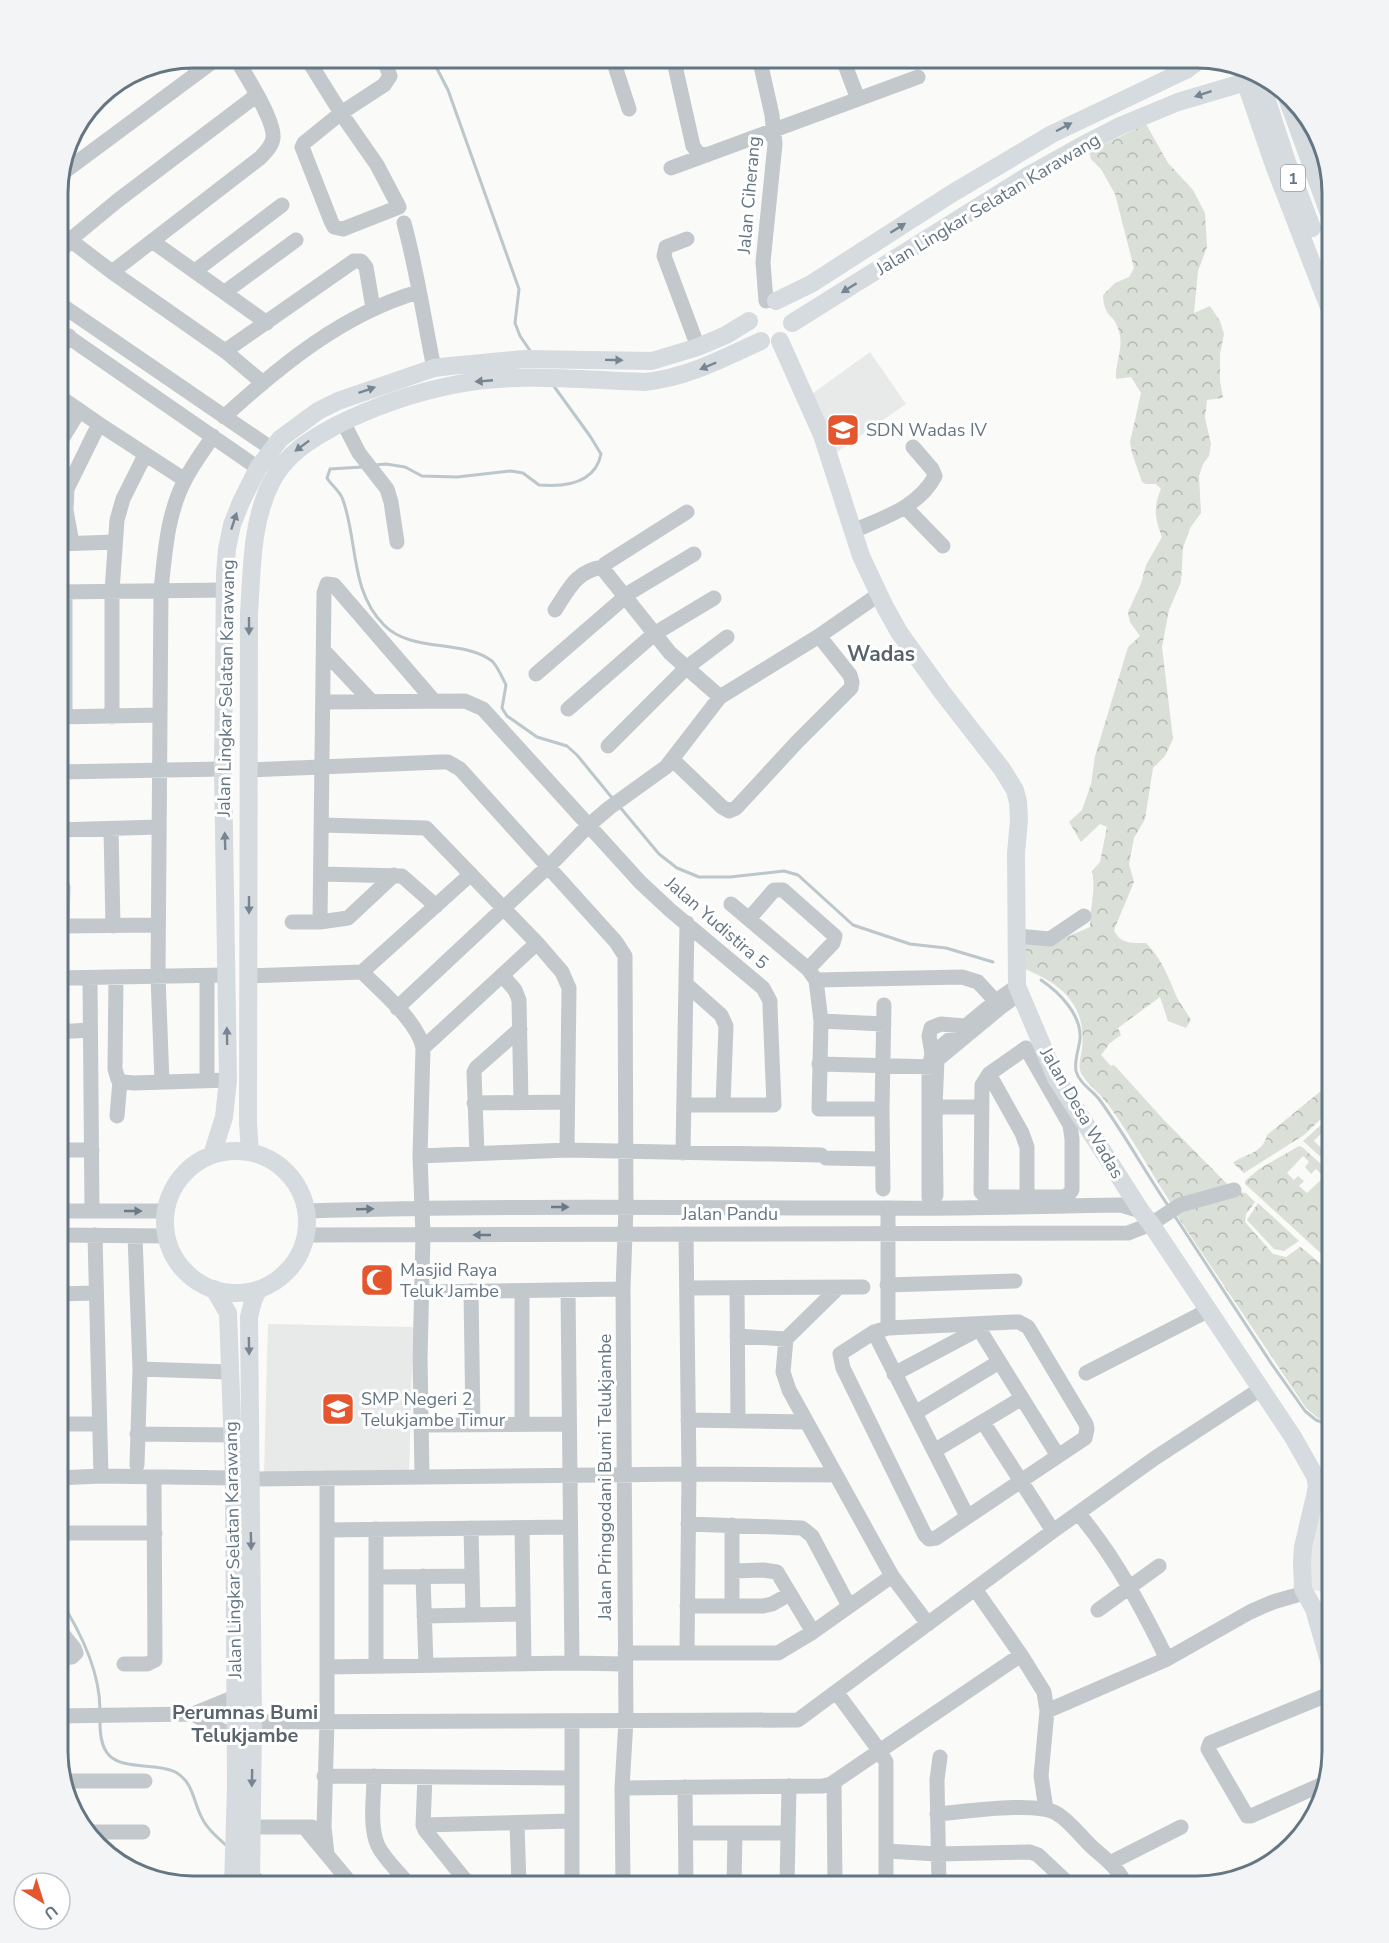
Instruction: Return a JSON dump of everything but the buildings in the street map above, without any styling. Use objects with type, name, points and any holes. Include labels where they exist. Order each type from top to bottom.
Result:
[{"type":"main road","name":"Jalan Lingkar Selatan Karawang","points":[[771,301],[811,284],[951,194],[1052,134],[1189,68]]},
{"type":"main road","name":"Jalan Lingkar Selatan Karawang","points":[[792,323],[1029,175],[1082,146],[1120,126],[1178,102],[1249,79]]},
{"type":"main road","points":[[1255,82],[1266,141],[1322,289]]},
{"type":"main road","name":"1","points":[[1256,83],[1274,122],[1322,254]]},
{"type":"main road","name":"1","points":[[1292,113],[1322,194]]},
{"type":"main road","points":[[1266,141],[1274,122]]},
{"type":"main road","points":[[771,301],[788,309],[792,323],[789,334],[774,343],[761,341],[750,330],[749,321],[758,305],[771,301]]},
{"type":"main road","name":"Jalan Lingkar Selatan Karawang","points":[[212,1155],[224,1117],[228,1080],[223,769],[227,549],[232,525],[258,468],[272,448],[318,411],[338,401],[434,368],[504,359],[652,361],[698,347],[726,335],[749,321]]},
{"type":"main road","name":"Jalan Lingkar Selatan Karawang","points":[[250,1152],[248,1123],[249,614],[253,547],[266,495],[273,478],[294,452],[321,433],[402,399],[454,384],[493,380],[644,382],[667,380],[711,365],[761,341]]},
{"type":"main road","name":"Jalan Desa Wadas","points":[[780,341],[822,435],[861,556],[878,595],[899,632],[1002,769],[1015,790],[1019,820],[1016,853],[1015,959],[1018,990],[1056,1077],[1146,1217],[1262,1388],[1302,1451],[1314,1476],[1317,1486],[1302,1554],[1303,1589],[1314,1609],[1322,1637]]},
{"type":"main road","points":[[224,678],[250,676]]},
{"type":"main road","points":[[250,1152],[270,1160],[288,1173],[300,1190],[307,1211],[307,1235],[298,1258],[281,1278],[258,1290],[238,1293],[214,1290],[199,1283],[184,1271],[173,1254],[166,1236],[166,1211],[172,1192],[184,1175],[199,1162],[212,1155],[250,1152]]},
{"type":"main road","name":"Jalan Lingkar Selatan Karawang","points":[[214,1290],[228,1313],[231,1435],[242,1478],[253,1722],[252,1827],[244,1865]]},
{"type":"main road","name":"Jalan Lingkar Selatan Karawang","points":[[244,1865],[235,1738],[235,1697],[249,1317],[258,1290]]},
{"type":"street","points":[[195,68],[198,72]]},
{"type":"street","points":[[71,167],[204,68]]},
{"type":"street","points":[[112,272],[261,158],[268,149],[273,139],[272,128],[241,68]]},
{"type":"street","points":[[313,68],[341,113],[377,165],[399,207],[344,229],[334,226],[331,221],[302,149],[304,143],[341,113],[384,85],[389,79],[387,68]]},
{"type":"street","points":[[616,68],[629,109]]},
{"type":"street","points":[[675,68],[693,146],[698,153],[707,155]]},
{"type":"street","name":"Jalan Ciherang","points":[[761,68],[774,131],[772,179],[763,262],[771,301]]},
{"type":"street","points":[[846,68],[858,99]]},
{"type":"street","points":[[671,168],[918,77]]},
{"type":"street","points":[[68,243],[126,194],[257,95]]},
{"type":"street","points":[[195,271],[282,205]]},
{"type":"street","points":[[404,223],[412,250],[434,368]]},
{"type":"street","points":[[68,237],[112,272],[225,351],[263,383]]},
{"type":"street","points":[[687,239],[666,247],[664,256],[698,347]]},
{"type":"street","points":[[225,292],[296,240]]},
{"type":"street","points":[[152,241],[267,323]]},
{"type":"street","points":[[225,351],[349,264],[358,261],[366,267],[373,308]]},
{"type":"street","points":[[224,417],[263,383],[332,332],[373,308],[418,292]]},
{"type":"street","points":[[68,310],[272,448]]},
{"type":"street","points":[[68,336],[258,468]]},
{"type":"street","points":[[68,403],[184,480]]},
{"type":"street","points":[[68,429],[79,411]]},
{"type":"street","points":[[343,422],[359,453],[382,482],[388,495],[397,542]]},
{"type":"street","points":[[68,487],[99,424]]},
{"type":"street","points":[[162,1082],[158,976],[160,590],[168,527],[176,501],[184,480],[213,436]]},
{"type":"street","points":[[853,531],[905,507],[917,498],[935,476],[932,469],[913,447]]},
{"type":"street","points":[[112,717],[114,542],[119,510],[146,454]]},
{"type":"street","points":[[905,507],[943,546]]},
{"type":"street","points":[[555,609],[580,575],[591,569],[603,567],[687,512]]},
{"type":"street","points":[[68,543],[114,542]]},
{"type":"street","points":[[536,674],[624,596],[694,554]]},
{"type":"street","points":[[603,567],[654,634],[686,668],[720,697]]},
{"type":"street","points":[[320,922],[324,593],[326,585],[329,583],[334,585],[434,701]]},
{"type":"street","points":[[68,592],[226,590]]},
{"type":"street","points":[[397,1008],[549,866],[588,826],[673,760],[720,697],[819,636],[878,595]]},
{"type":"street","points":[[568,709],[654,634],[714,598]]},
{"type":"street","points":[[673,760],[722,807],[729,811],[736,808],[851,687],[850,675],[819,636]]},
{"type":"street","points":[[608,746],[686,668],[727,637]]},
{"type":"street","points":[[324,651],[371,701]]},
{"type":"street","name":"Jalan Yudistira 5","points":[[324,702],[465,701],[483,709],[640,882],[669,910],[763,988],[770,1008],[774,1105],[723,1105]]},
{"type":"street","points":[[68,717],[160,715]]},
{"type":"street","name":"Jalan Pringgodani Bumi Telukjambe","points":[[250,770],[441,762],[453,764],[549,866],[616,942],[625,956],[626,1207],[623,1289],[626,1720],[622,1788],[623,1875]]},
{"type":"street","points":[[68,772],[223,769]]},
{"type":"street","points":[[322,825],[426,828],[562,972],[569,988],[567,1150]]},
{"type":"street","points":[[68,830],[159,827]]},
{"type":"street","points":[[111,829],[113,926]]},
{"type":"street","points":[[321,874],[394,875],[405,878],[436,906]]},
{"type":"street","points":[[249,976],[362,972],[471,874]]},
{"type":"street","points":[[292,922],[343,920],[354,914],[394,875]]},
{"type":"street","points":[[749,919],[774,890],[783,890],[792,897],[835,936],[833,943],[812,974]]},
{"type":"street","points":[[731,904],[812,974],[821,1021],[819,1109],[882,1109]]},
{"type":"street","points":[[1017,936],[1050,939],[1084,916]]},
{"type":"street","points":[[684,1153],[687,923]]},
{"type":"street","points":[[68,926],[158,925]]},
{"type":"street","points":[[423,1048],[537,944]]},
{"type":"street","points":[[362,972],[417,1031],[423,1048],[420,1156],[423,1235],[420,1358],[422,1477]]},
{"type":"street","points":[[812,974],[962,977],[978,982],[998,1004]]},
{"type":"street","points":[[68,978],[227,975]]},
{"type":"street","points":[[502,975],[515,990],[519,1000],[521,1102]]},
{"type":"street","points":[[207,976],[207,1080]]},
{"type":"street","points":[[116,977],[115,1069],[120,1081],[117,1116]]},
{"type":"street","points":[[90,978],[92,1211]]},
{"type":"street","points":[[684,1105],[723,1105],[726,1026],[721,1015],[686,984]]},
{"type":"street","points":[[819,1065],[934,1062],[965,1031],[1018,990]]},
{"type":"street","points":[[883,1189],[881,1159],[884,1005]]},
{"type":"street","points":[[821,1021],[884,1024]]},
{"type":"street","points":[[477,1154],[473,1077],[476,1068],[520,1029]]},
{"type":"street","points":[[68,1031],[90,1030]]},
{"type":"street","points":[[1026,1048],[1070,1125],[1071,1193],[1063,1197],[1027,1198],[986,1197],[982,1194],[982,1084],[988,1074],[1026,1048]]},
{"type":"street","points":[[932,1187],[934,1062]]},
{"type":"street","points":[[988,1074],[1027,1147],[1027,1198]]},
{"type":"street","points":[[120,1081],[134,1083],[228,1080]]},
{"type":"street","points":[[474,1103],[567,1102]]},
{"type":"street","points":[[932,1111],[1010,1112]]},
{"type":"street","points":[[68,1150],[92,1150]]},
{"type":"street","points":[[420,1156],[567,1150],[881,1159]]},
{"type":"street","points":[[1146,1217],[1234,1190]]},
{"type":"street","name":"Jalan Pandu","points":[[307,1211],[422,1207],[888,1208],[1121,1205],[1146,1217],[1128,1233],[307,1235]]},
{"type":"street","points":[[1062,1233],[1063,1206]]},
{"type":"street","points":[[888,1208],[887,1285],[881,1330],[894,1374],[967,1516]]},
{"type":"street","points":[[68,1211],[166,1211]]},
{"type":"street","points":[[686,1234],[689,1474],[687,1652]]},
{"type":"street","points":[[68,1235],[166,1236]]},
{"type":"street","points":[[95,1235],[100,1476]]},
{"type":"street","points":[[135,1236],[140,1369],[137,1465]]},
{"type":"street","points":[[887,1285],[1015,1281]]},
{"type":"street","points":[[687,1288],[863,1287]]},
{"type":"street","points":[[737,1288],[738,1421]]},
{"type":"street","points":[[838,1288],[786,1339],[784,1378],[835,1476],[892,1576],[928,1624]]},
{"type":"street","points":[[422,1292],[623,1289]]},
{"type":"street","points":[[568,1290],[572,1663]]},
{"type":"street","points":[[471,1291],[473,1424]]},
{"type":"street","points":[[522,1291],[522,1424]]},
{"type":"street","points":[[68,1294],[96,1293]]},
{"type":"street","points":[[1086,1374],[1209,1310]]},
{"type":"street","points":[[1019,1322],[1028,1327],[1087,1429],[1085,1438],[932,1540],[925,1536],[840,1358],[844,1350],[881,1330],[1019,1322]]},
{"type":"street","points":[[978,1326],[1058,1456]]},
{"type":"street","points":[[894,1374],[978,1326]]},
{"type":"street","points":[[737,1336],[786,1339]]},
{"type":"street","points":[[915,1413],[999,1362]]},
{"type":"street","points":[[140,1369],[229,1372]]},
{"type":"street","points":[[253,1722],[798,1720],[1155,1458],[1262,1388]]},
{"type":"street","points":[[934,1451],[1022,1398]]},
{"type":"street","points":[[688,1420],[806,1422]]},
{"type":"street","points":[[983,1422],[1053,1531]]},
{"type":"street","points":[[68,1424],[99,1424]]},
{"type":"street","points":[[422,1425],[569,1424]]},
{"type":"street","points":[[137,1434],[231,1435]]},
{"type":"street","points":[[68,1477],[327,1478],[689,1474],[835,1476]]},
{"type":"street","points":[[124,1664],[147,1664],[155,1660],[154,1477]]},
{"type":"street","points":[[327,1478],[327,1722],[324,1776],[324,1827],[327,1854]]},
{"type":"street","points":[[1079,1514],[1108,1554],[1146,1616],[1167,1659]]},
{"type":"street","points":[[688,1524],[792,1527],[807,1531],[812,1536],[849,1606]]},
{"type":"street","points":[[732,1525],[732,1606]]},
{"type":"street","points":[[327,1530],[570,1527]]},
{"type":"street","points":[[471,1528],[473,1615]]},
{"type":"street","points":[[522,1528],[524,1664]]},
{"type":"street","points":[[376,1529],[376,1666]]},
{"type":"street","points":[[68,1533],[155,1533]]},
{"type":"street","points":[[1098,1610],[1159,1566]]},
{"type":"street","points":[[733,1571],[777,1572],[813,1632]]},
{"type":"street","points":[[423,1576],[426,1665]]},
{"type":"street","points":[[376,1577],[472,1576]]},
{"type":"street","points":[[327,1667],[572,1663],[687,1652],[778,1653],[813,1632],[892,1576]]},
{"type":"street","points":[[975,1589],[1044,1692],[1047,1711],[1041,1776],[1046,1809]]},
{"type":"street","points":[[1047,1711],[1167,1659],[1250,1612],[1297,1595],[1303,1589]]},
{"type":"street","points":[[687,1606],[768,1605],[790,1594]]},
{"type":"street","points":[[424,1616],[524,1614]]},
{"type":"street","points":[[68,1641],[76,1653],[68,1657]]},
{"type":"street","points":[[622,1788],[823,1786],[834,1782],[1021,1655]]},
{"type":"street","points":[[837,1693],[879,1750],[887,1766],[886,1876]]},
{"type":"street","points":[[68,1716],[193,1714],[235,1697]]},
{"type":"street","points":[[1316,1787],[1251,1816],[1245,1814],[1208,1749],[1210,1743],[1322,1697]]},
{"type":"street","points":[[193,1714],[235,1738]]},
{"type":"street","points":[[572,1721],[572,1875]]},
{"type":"street","points":[[938,1876],[937,1780],[940,1757]]},
{"type":"street","points":[[324,1776],[571,1778]]},
{"type":"street","points":[[374,1776],[376,1842],[401,1875]]},
{"type":"street","points":[[425,1777],[423,1825],[430,1838],[461,1875]]},
{"type":"street","points":[[72,1781],[145,1780]]},
{"type":"street","points":[[834,1782],[835,1876]]},
{"type":"street","points":[[787,1876],[789,1786]]},
{"type":"street","points":[[685,1787],[686,1875]]},
{"type":"street","points":[[937,1814],[1019,1808],[1046,1809],[1058,1814],[1121,1876]]},
{"type":"street","points":[[423,1825],[571,1821]]},
{"type":"street","points":[[517,1823],[519,1875]]},
{"type":"street","points":[[252,1827],[324,1827]]},
{"type":"street","points":[[304,1827],[344,1875]]},
{"type":"street","points":[[1110,1863],[1181,1827]]},
{"type":"street","points":[[98,1832],[143,1832]]},
{"type":"street","points":[[686,1833],[788,1833]]},
{"type":"street","points":[[734,1876],[735,1833]]},
{"type":"street","points":[[887,1851],[937,1854],[1030,1852],[1038,1855],[1060,1876]]},
{"type":"shaded area","name":"SDN Wadas IV","points":[[870,352],[906,404],[830,457],[805,399]]},
{"type":"shaded area","name":"SMP Negeri 2 Telukjambe Timur","points":[[268,1324],[413,1327],[409,1474],[264,1472]]},
{"type":"shaded area","points":[[1322,1506],[1322,1592],[1303,1589],[1312,1507]]},
{"type":"green space","points":[[1146,124],[1168,163],[1193,190],[1205,213],[1207,247],[1198,271],[1194,313],[1210,306],[1220,321],[1224,334],[1220,354],[1220,381],[1223,398],[1207,400],[1205,418],[1211,444],[1209,456],[1199,476],[1201,513],[1190,528],[1183,548],[1181,582],[1169,610],[1162,647],[1173,739],[1165,756],[1153,768],[1145,819],[1134,838],[1129,864],[1134,882],[1114,930],[1123,940],[1131,943],[1146,943],[1151,948],[1191,1020],[1186,1028],[1168,1021],[1160,997],[1118,1028],[1121,1035],[1110,1043],[1101,1055],[1111,1066],[1114,1065],[1117,1068],[1229,1186],[1172,1205],[1110,1107],[1082,1075],[1080,1065],[1082,1033],[1075,1007],[1059,988],[1022,968],[1022,941],[1062,939],[1090,927],[1092,871],[1100,862],[1107,827],[1100,824],[1081,842],[1069,822],[1082,810],[1091,784],[1095,756],[1128,647],[1140,636],[1130,622],[1128,612],[1141,584],[1146,565],[1162,537],[1156,513],[1161,489],[1156,484],[1142,482],[1130,442],[1141,393],[1131,377],[1116,379],[1120,335],[1116,323],[1105,308],[1103,295],[1115,283],[1129,277],[1134,268],[1115,194],[1101,169],[1091,159],[1089,152]]},
{"type":"green space","points":[[1322,1090],[1322,1118],[1304,1135],[1244,1173],[1233,1163],[1257,1150],[1265,1142],[1267,1135]]},
{"type":"green space","points":[[1322,1124],[1322,1132],[1314,1141],[1322,1149],[1322,1158],[1303,1141]]},
{"type":"green space","points":[[1299,1146],[1322,1165],[1322,1175],[1316,1169],[1311,1174],[1305,1167],[1309,1162],[1303,1156],[1287,1173],[1294,1180],[1298,1176],[1304,1181],[1299,1186],[1307,1193],[1322,1179],[1322,1254],[1245,1184],[1245,1181],[1259,1169]]},
{"type":"green space","points":[[1237,1192],[1246,1193],[1255,1202],[1246,1214],[1245,1222],[1273,1254],[1286,1257],[1300,1247],[1322,1265],[1322,1420],[1306,1408],[1174,1211]]},
{"type":"green space","points":[[1258,1203],[1299,1241],[1284,1251],[1274,1249],[1247,1220]]},
{"type":"waterway","points":[[437,68],[448,90],[519,289],[515,323],[520,336],[531,352]]},
{"type":"waterway","points":[[375,465],[405,467],[422,476],[457,477],[511,471],[523,473],[539,485],[568,484],[585,478],[598,464],[601,454],[553,385]]},
{"type":"waterway","points":[[362,467],[330,469],[327,478],[343,500],[360,582],[373,612],[395,634],[422,643],[467,650],[492,661],[506,685],[502,708],[507,716],[537,737],[567,746],[613,799]]},
{"type":"waterway","points":[[619,806],[659,854],[677,868],[699,877],[730,877],[784,871],[798,875],[853,925],[910,944],[946,948],[993,962]]},
{"type":"waterway","points":[[1041,980],[1062,998],[1077,1021],[1080,1030],[1076,1063],[1078,1075],[1108,1112],[1169,1207]]},
{"type":"waterway","points":[[1174,1215],[1305,1411],[1322,1422]]},
{"type":"waterway","points":[[68,1613],[92,1664],[100,1710]]},
{"type":"waterway","points":[[100,1719],[103,1745],[107,1753],[121,1762],[166,1769],[182,1777],[190,1787],[206,1825],[228,1847]]},
{"type":"place","name":"SDN Wadas IV","points":[[843,430]]},
{"type":"place","name":"Masjid Raya Teluk Jambe","points":[[377,1280]]},
{"type":"place","name":"SMP Negeri 2 Telukjambe Timur","points":[[338,1409]]},
{"type":"district","name":"Wadas","points":[[881,654]]},
{"type":"district","name":"Perumnas Bumi Telukjambe","points":[[245,1724]]}]
